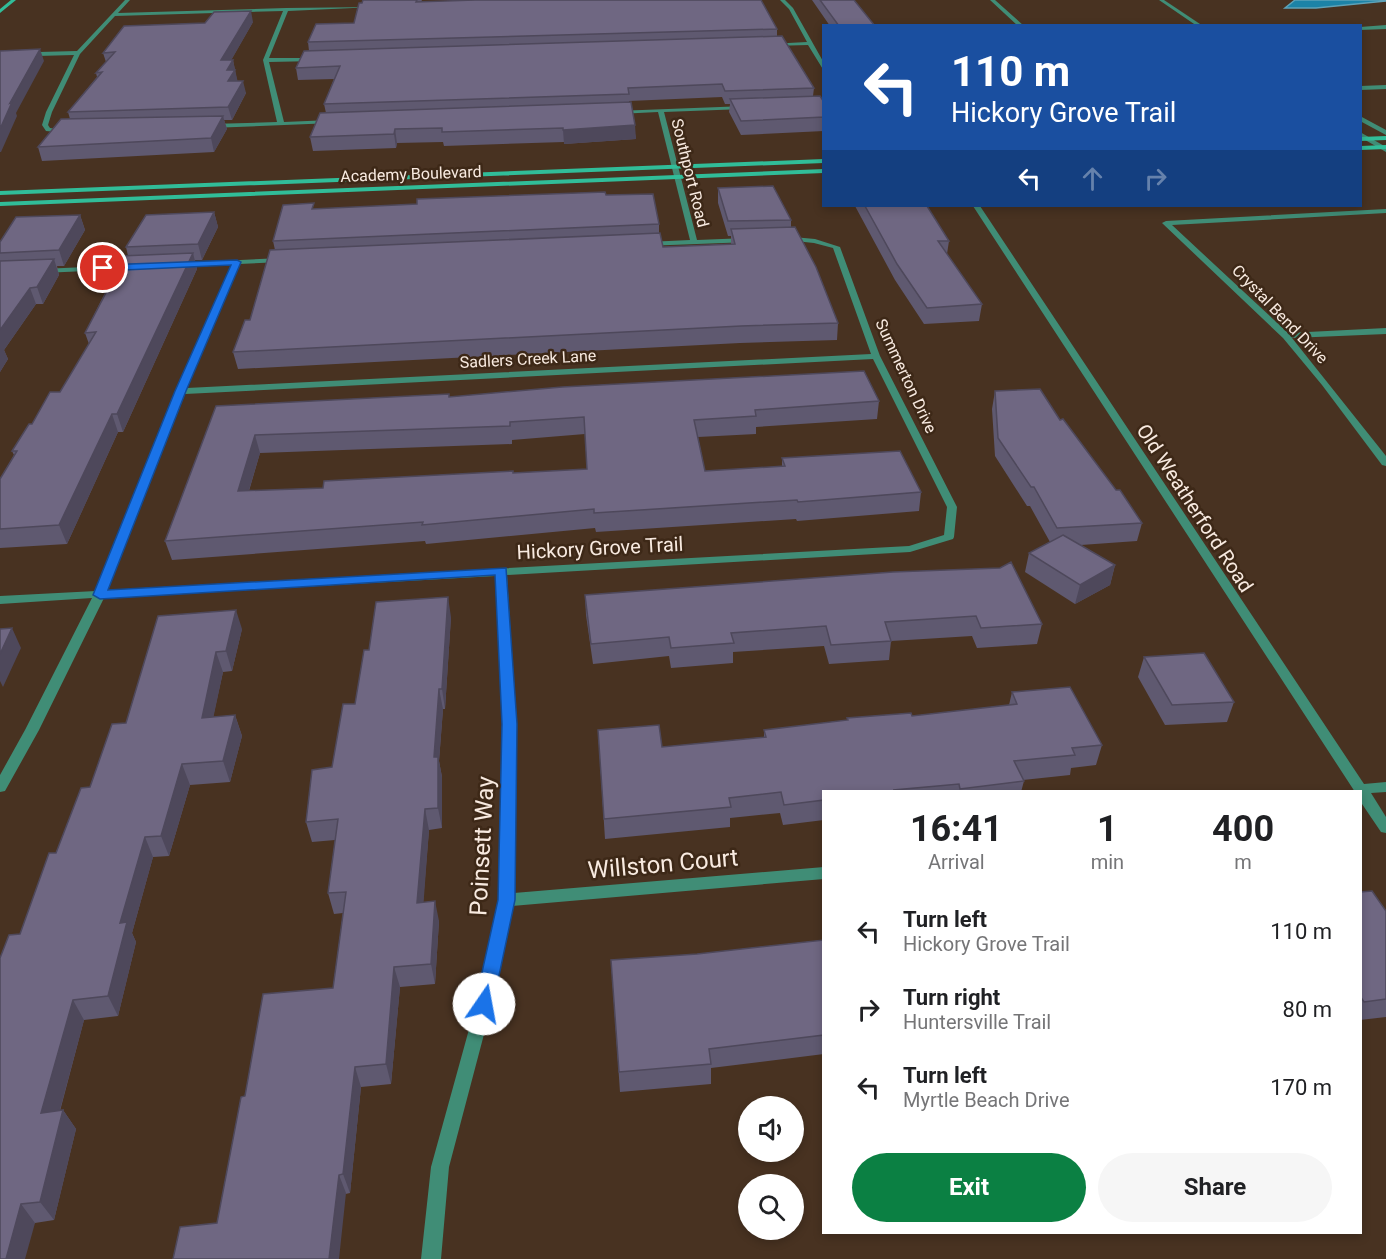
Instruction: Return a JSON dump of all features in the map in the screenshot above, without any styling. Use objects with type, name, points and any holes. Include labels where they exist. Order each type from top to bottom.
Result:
[{"type":"main road","points":[[0,12],[14,0]]},
{"type":"main road","points":[[1364,139],[1386,138]]},
{"type":"main road","points":[[1362,148],[1384,148]]},
{"type":"main road","name":"Academy Boulevard","points":[[0,193],[822,161]]},
{"type":"main road","name":"Academy Boulevard","points":[[0,204],[822,171]]},
{"type":"street","points":[[76,131],[48,130],[45,125],[49,112],[78,53],[128,0]]},
{"type":"street","points":[[783,0],[791,8],[822,65]]},
{"type":"street","points":[[992,0],[1020,24]]},
{"type":"street","points":[[1161,0],[1198,24]]},
{"type":"street","points":[[113,15],[386,7]]},
{"type":"street","points":[[281,124],[266,60],[286,9]]},
{"type":"street","points":[[1362,29],[1386,27]]},
{"type":"street","points":[[759,45],[810,43]]},
{"type":"street","points":[[0,55],[78,53]]},
{"type":"street","points":[[266,60],[329,58]]},
{"type":"street","points":[[1362,88],[1386,87]]},
{"type":"street","points":[[612,112],[753,107]]},
{"type":"street","name":"Southport Road","points":[[660,110],[694,242]]},
{"type":"street","points":[[1362,119],[1386,133]]},
{"type":"street","points":[[201,127],[340,122]]},
{"type":"street","points":[[1364,139],[1384,148]]},
{"type":"street","name":"Old Weatherford Road","points":[[977,207],[1360,789]]},
{"type":"street","name":"Crystal Bend Drive","points":[[1386,211],[1166,223],[1286,336],[1386,463]]},
{"type":"street","name":"Summerton Drive","points":[[777,239],[815,241],[836,247],[876,356],[952,507],[949,537]]},
{"type":"street","points":[[635,245],[753,240]]},
{"type":"street","points":[[166,265],[295,260]]},
{"type":"street","points":[[0,787],[32,730],[100,595],[181,391],[237,262]]},
{"type":"street","points":[[38,271],[143,266]]},
{"type":"street","points":[[1286,336],[1386,331]]},
{"type":"street","name":"Sadlers Creek Lane","points":[[181,391],[876,356]]},
{"type":"street","name":"Hickory Grove Trail","points":[[0,600],[910,549],[949,537]]},
{"type":"street","name":"Poinsett Way","points":[[431,1259],[440,1167],[484,1004],[506,900],[509,724],[501,571]]},
{"type":"street","points":[[1360,789],[1386,787]]},
{"type":"street","name":"Old Weatherford Road","points":[[1362,792],[1386,828]]},
{"type":"street","name":"Willston Court","points":[[506,900],[822,873]]},
{"type":"water","points":[[1295,0],[1386,1],[1316,8],[1285,8]]},
{"type":"building","points":[[363,0],[417,0],[416,2],[761,0],[777,29],[308,42],[316,24],[354,23],[359,3]]},
{"type":"building","points":[[820,0],[854,0],[873,24],[838,24]]},
{"type":"building","points":[[251,11],[221,60],[233,60],[227,70],[235,70],[228,81],[243,81],[228,107],[68,112],[102,72],[96,73],[115,52],[103,53],[124,26],[205,23],[214,12]]},
{"type":"building","points":[[782,36],[814,88],[725,91],[722,84],[628,88],[629,94],[324,104],[340,66],[296,68],[304,51]]},
{"type":"building","points":[[40,49],[10,103],[12,102],[0,129],[0,51]]},
{"type":"building","points":[[820,96],[822,117],[741,121],[730,99]]},
{"type":"building","points":[[631,102],[635,125],[563,130],[563,128],[442,132],[442,128],[395,129],[394,134],[310,137],[320,113]]},
{"type":"building","points":[[223,116],[211,138],[38,147],[61,119]]},
{"type":"building","points":[[773,186],[791,220],[728,221],[718,188]]},
{"type":"building","points":[[605,192],[606,195],[653,194],[659,224],[273,241],[283,205],[314,203],[312,209],[417,204],[417,199]]},
{"type":"building","points":[[866,207],[928,207],[949,241],[938,241],[982,304],[927,308],[897,264]]},
{"type":"building","points":[[214,212],[198,244],[126,247],[146,215]]},
{"type":"building","points":[[80,215],[59,250],[0,253],[0,242],[16,217]]},
{"type":"building","points":[[795,227],[816,267],[838,323],[233,352],[245,320],[250,320],[270,250],[660,233],[663,247],[735,244],[731,229]]},
{"type":"building","points":[[193,253],[117,414],[112,414],[59,525],[0,529],[0,479],[17,451],[12,451],[29,424],[32,424],[50,392],[60,392],[96,332],[85,333],[110,285],[102,285],[120,256]]},
{"type":"building","points":[[54,259],[37,287],[30,288],[0,330],[0,261]]},
{"type":"building","points":[[864,371],[879,401],[755,410],[756,416],[694,420],[705,471],[785,466],[782,458],[900,451],[921,492],[798,502],[797,500],[594,513],[594,509],[422,525],[423,522],[165,541],[216,406],[449,394],[449,397],[562,387]],"holes":[[[584,417],[587,469],[324,481],[323,488],[238,491],[255,435],[510,426],[510,422]]]},
{"type":"building","points":[[1040,389],[1060,420],[1063,419],[1116,490],[1120,490],[1142,523],[1057,528],[1034,487],[1031,487],[998,438],[995,391]]},
{"type":"building","points":[[1063,535],[1115,565],[1080,585],[1029,553]]},
{"type":"building","points":[[1011,562],[1042,624],[981,628],[976,616],[885,622],[891,641],[831,645],[826,626],[731,633],[734,643],[671,648],[669,637],[591,644],[585,595],[893,572],[1000,568]]},
{"type":"building","points":[[448,597],[442,689],[439,689],[434,757],[438,757],[438,808],[425,809],[417,903],[435,901],[431,964],[394,967],[386,1064],[355,1067],[343,1174],[339,1175],[329,1259],[173,1259],[180,1227],[217,1223],[241,1097],[245,1096],[263,994],[333,988],[346,892],[328,893],[338,819],[306,822],[312,770],[332,767],[343,704],[355,704],[364,650],[369,650],[376,602]]},
{"type":"building","points":[[236,610],[226,651],[216,652],[202,718],[235,715],[223,761],[182,764],[161,836],[145,837],[120,923],[127,922],[108,996],[73,1000],[41,1113],[63,1110],[40,1202],[21,1204],[6,1259],[0,1259],[0,958],[9,935],[20,934],[49,853],[56,853],[81,788],[90,787],[112,724],[126,723],[158,616]]},
{"type":"building","points":[[12,628],[0,654],[0,629]]},
{"type":"building","points":[[1204,653],[1234,702],[1172,705],[1144,657]]},
{"type":"building","points":[[1070,687],[1102,745],[1072,748],[1075,755],[1014,761],[1024,781],[960,789],[959,784],[894,790],[822,790],[822,800],[784,805],[781,792],[729,798],[731,807],[604,819],[598,730],[659,725],[662,747],[766,737],[764,730],[848,720],[847,718],[911,713],[912,716],[1017,704],[1012,692]]},
{"type":"building","points":[[1372,891],[1386,911],[1386,999],[1364,1002],[1362,999],[1362,892]]},
{"type":"building","points":[[822,940],[822,1035],[709,1049],[711,1064],[619,1072],[611,960],[697,954]]},
{"type":"route","points":[[103,268],[237,262],[181,391],[100,595],[501,571],[509,724],[506,900],[484,1004]]}]
